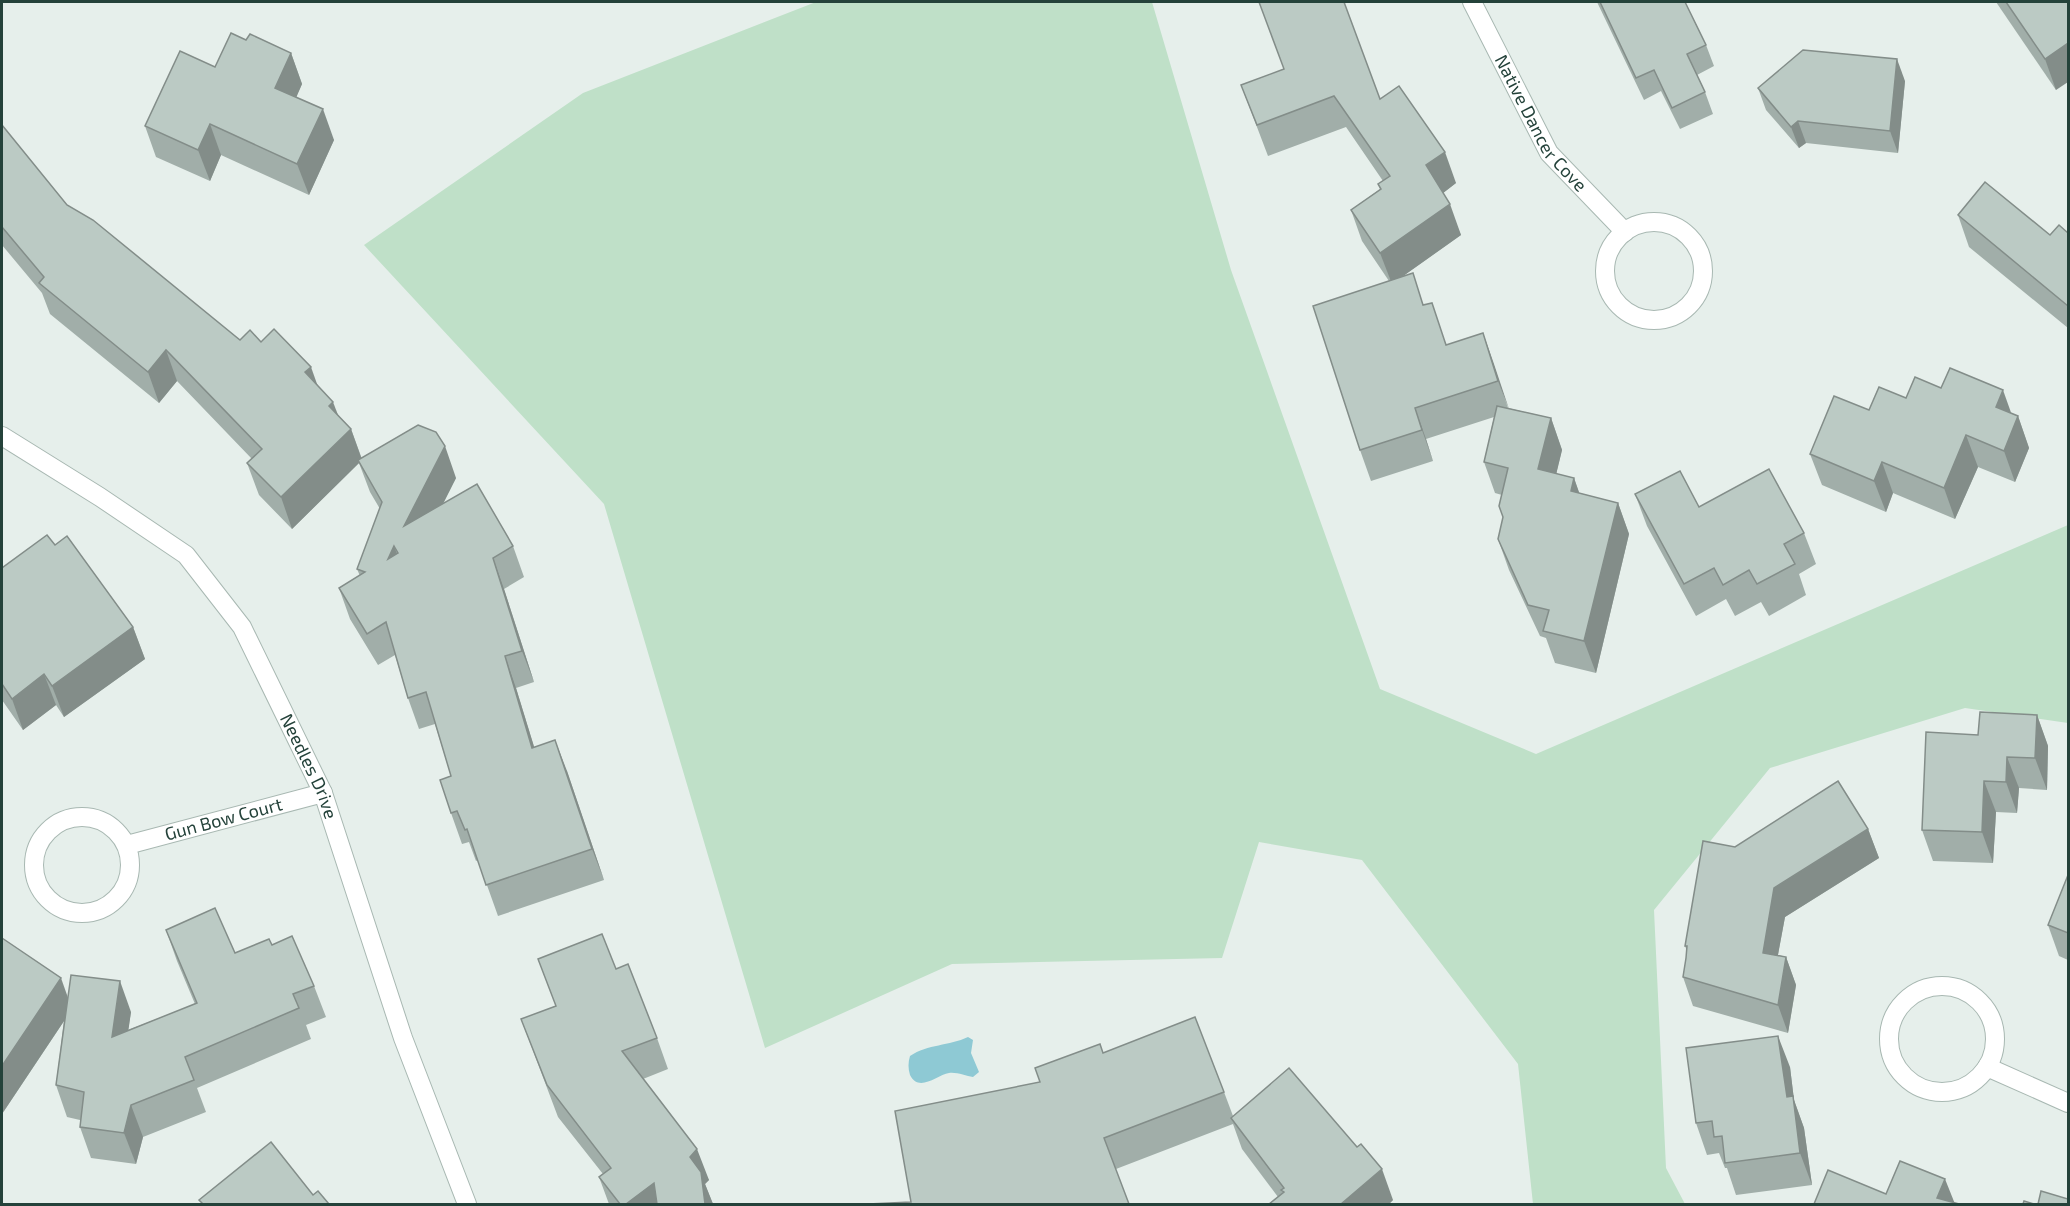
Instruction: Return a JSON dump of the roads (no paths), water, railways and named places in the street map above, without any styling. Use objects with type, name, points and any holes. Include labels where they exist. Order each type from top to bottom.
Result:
[{"type":"street","name":"Native Dancer Cove","points":[[1472,2],[1549,153],[1625,231]]},
{"type":"street","points":[[1662,223],[1680,229],[1694,242],[1702,260],[1703,279],[1696,297],[1684,311],[1666,320],[1647,320],[1629,314],[1615,301],[1607,284],[1606,264],[1612,246],[1625,231],[1643,224],[1662,223]]},
{"type":"street","name":"Needles Drive","points":[[2,436],[100,497],[186,555],[242,627],[323,793],[403,1038],[467,1204]]},
{"type":"street","name":"Gun Bow Court","points":[[127,844],[323,793]]},
{"type":"street","points":[[81,816],[99,819],[115,829],[127,844],[131,863],[127,882],[118,898],[102,909],[83,913],[65,910],[49,900],[38,885],[34,867],[37,847],[47,831],[62,820],[81,816]]},
{"type":"street","points":[[1950,986],[1970,993],[1985,1007],[1994,1026],[1994,1047],[1987,1067],[1973,1082],[1954,1091],[1933,1092],[1914,1085],[1899,1070],[1890,1051],[1889,1030],[1896,1011],[1911,996],[1930,987],[1950,986]]},
{"type":"street","points":[[1987,1067],[2068,1103]]},
{"type":"water","points":[[968,1037],[973,1040],[971,1053],[979,1072],[973,1077],[949,1073],[928,1082],[918,1083],[910,1075],[908,1066],[910,1056],[924,1049]]}]
